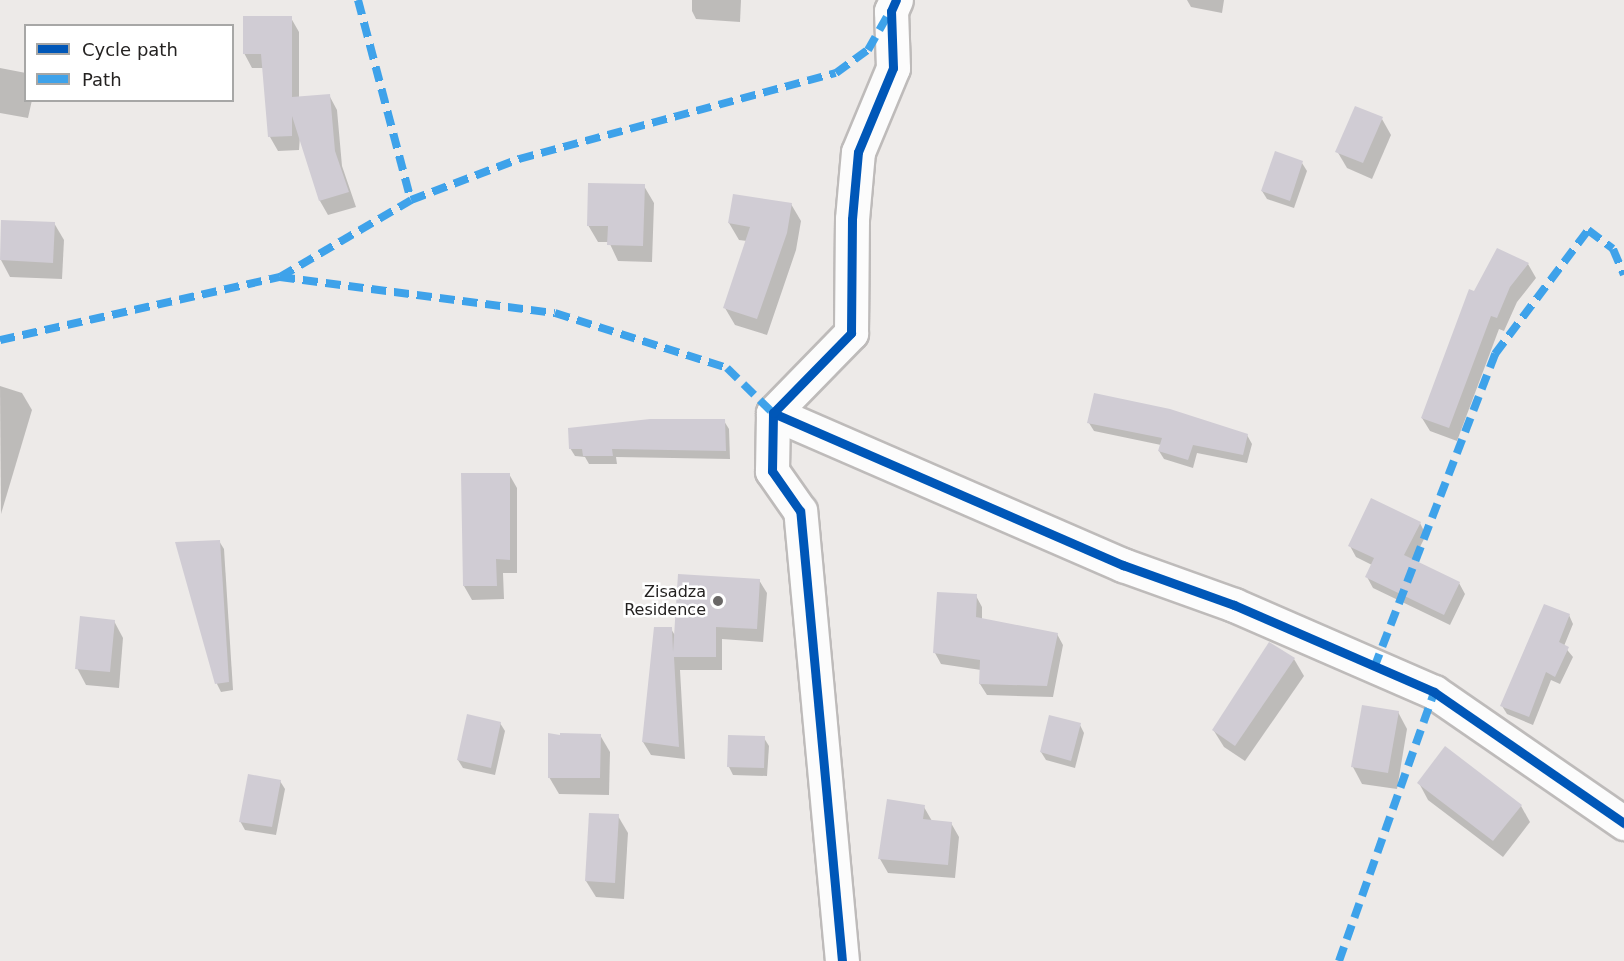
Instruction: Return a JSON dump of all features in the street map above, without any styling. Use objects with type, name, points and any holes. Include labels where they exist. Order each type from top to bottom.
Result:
[{"type":"street","points":[[842,961],[800,512],[772,471],[773,413],[851,333],[852,219],[858,152],[893,68],[891,11],[896,0]]},
{"type":"street","points":[[773,413],[1123,565],[1234,605],[1434,692],[1624,824]]},
{"type":"building","points":[[243,16],[292,16],[292,97],[330,94],[335,151],[349,192],[319,201],[292,116],[292,136],[268,137],[261,54],[243,54]]},
{"type":"building","points":[[1355,106],[1383,117],[1363,163],[1335,152]]},
{"type":"building","points":[[1275,151],[1303,161],[1290,201],[1261,191]]},
{"type":"building","points":[[588,183],[645,184],[643,246],[607,245],[608,226],[587,226]]},
{"type":"building","points":[[733,194],[792,203],[787,233],[757,319],[723,308],[750,227],[728,223]]},
{"type":"building","points":[[1,220],[55,222],[53,263],[0,260]]},
{"type":"building","points":[[1497,248],[1529,263],[1510,287],[1497,318],[1491,316],[1449,428],[1421,418],[1469,289],[1474,291]]},
{"type":"building","points":[[1094,393],[1170,409],[1248,434],[1243,455],[1193,445],[1188,460],[1158,451],[1162,438],[1087,423]]},
{"type":"building","points":[[650,419],[725,419],[726,451],[612,449],[613,456],[583,456],[582,449],[569,449],[568,428]]},
{"type":"building","points":[[461,473],[510,473],[510,560],[496,559],[497,586],[463,586]]},
{"type":"building","points":[[1371,498],[1421,522],[1404,555],[1460,582],[1444,615],[1365,577],[1374,558],[1348,546]]},
{"type":"building","points":[[220,540],[229,682],[215,684],[175,542]]},
{"type":"building","points":[[678,574],[760,579],[757,629],[716,627],[716,657],[674,657],[679,747],[642,742],[654,627],[672,627],[673,652]]},
{"type":"building","points":[[937,592],[977,594],[976,617],[1058,633],[1047,686],[979,684],[980,660],[933,653]]},
{"type":"building","points":[[1544,604],[1570,614],[1559,642],[1569,647],[1555,677],[1546,672],[1529,717],[1500,706]]},
{"type":"building","points":[[80,616],[115,620],[110,672],[75,669]]},
{"type":"building","points":[[1269,642],[1295,658],[1235,746],[1212,730]]},
{"type":"building","points":[[1362,705],[1399,711],[1388,773],[1351,767]]},
{"type":"building","points":[[467,714],[501,722],[491,768],[457,760]]},
{"type":"building","points":[[1049,715],[1081,723],[1071,761],[1040,752]]},
{"type":"building","points":[[548,733],[601,734],[600,778],[548,778]]},
{"type":"building","points":[[728,735],[765,736],[764,768],[727,767]]},
{"type":"building","points":[[1445,746],[1522,805],[1493,841],[1417,783]]},
{"type":"building","points":[[248,774],[281,780],[272,827],[239,822]]},
{"type":"building","points":[[887,799],[925,805],[923,819],[952,822],[948,865],[878,859]]},
{"type":"building","points":[[589,813],[619,814],[615,883],[585,881]]},
{"type":"marked path","points":[[358,0],[411,200]]},
{"type":"marked path","points":[[0,340],[280,277],[411,200],[519,159],[836,73],[868,50],[889,13]]},
{"type":"marked path","points":[[1374,668],[1495,354],[1588,230],[1613,249],[1624,275]]},
{"type":"marked path","points":[[280,277],[555,313],[727,368],[773,413]]},
{"type":"marked path","points":[[1339,961],[1434,692]]},
{"type":"cycle path","points":[[842,961],[800,511],[772,471],[773,413],[851,333],[852,219],[858,152],[893,68],[891,11],[896,0]]},
{"type":"cycle path","points":[[773,413],[1123,565],[1234,605],[1434,692],[1624,823]]},
{"type":"place","name":"Zisadza Residence","points":[[718,601]]}]
